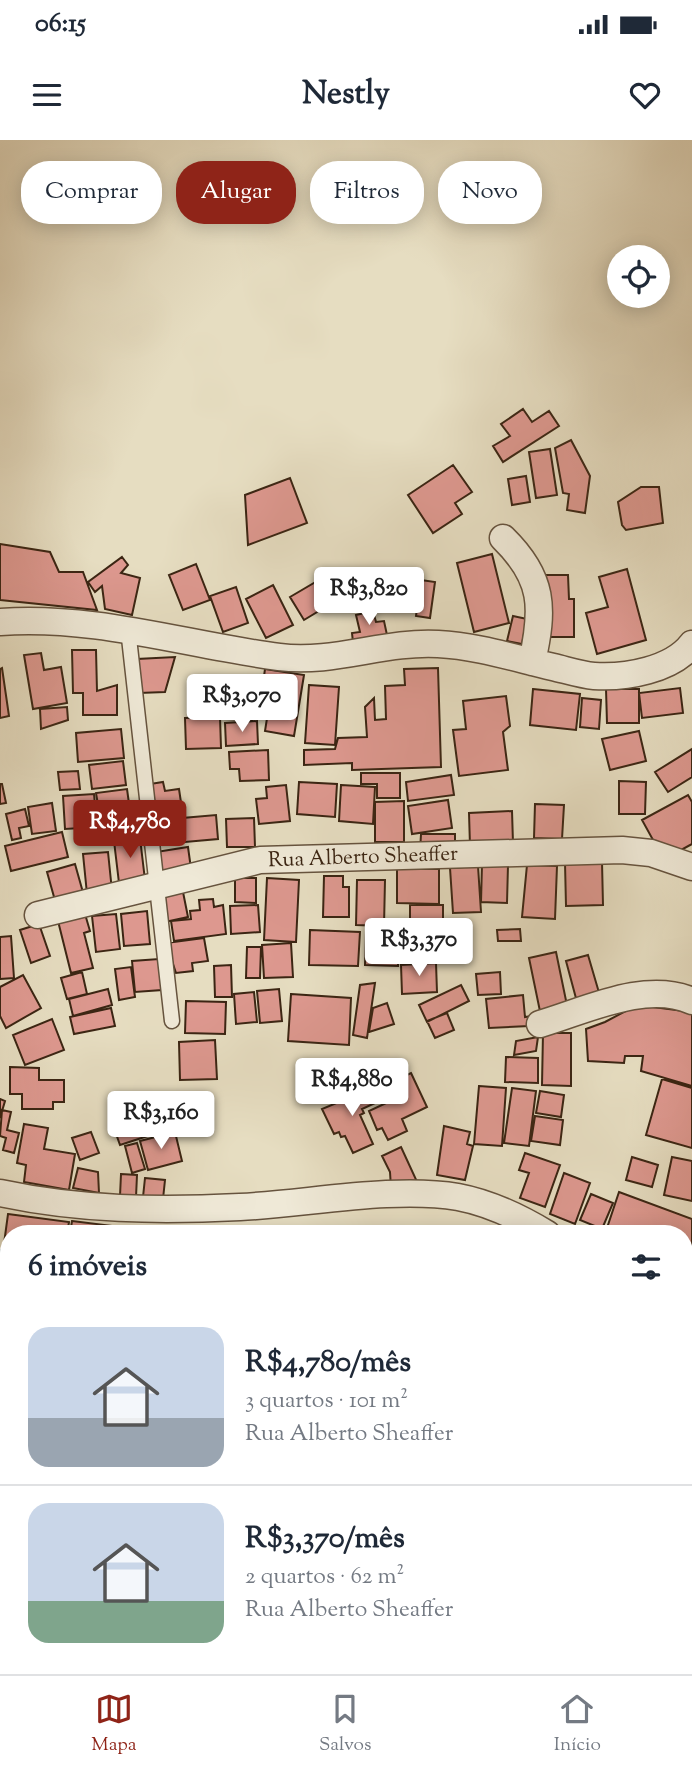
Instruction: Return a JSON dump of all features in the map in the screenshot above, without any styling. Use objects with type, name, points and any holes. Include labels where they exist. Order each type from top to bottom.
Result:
[{"type":"street","points":[[503,538],[520,555],[536,586],[540,614],[532,662]]},
{"type":"street","points":[[0,622],[52,622],[128,629],[279,657],[339,657],[400,645],[470,647],[592,676],[615,676],[666,664],[690,654]]},
{"type":"street","name":"Rua Alberto Sheaffer","points":[[38,915],[260,860],[306,857],[382,859],[622,850],[678,859],[692,867]]},
{"type":"street","points":[[540,1024],[639,996],[673,995],[692,1001]]},
{"type":"street","points":[[0,1193],[64,1205],[154,1210],[399,1195],[458,1197],[505,1210],[531,1225]]},
{"type":"lane","points":[[128,629],[172,1021]]},
{"type":"building","points":[[523,409],[532,422],[549,411],[559,426],[503,462],[493,446],[510,436],[501,424]]},
{"type":"building","points":[[571,440],[590,476],[585,513],[567,510],[569,494],[563,493],[555,448]]},
{"type":"building","points":[[550,449],[557,495],[536,498],[529,452]]},
{"type":"building","points":[[453,465],[472,492],[455,503],[462,514],[433,533],[408,495]]},
{"type":"building","points":[[526,476],[530,502],[512,505],[508,479]]},
{"type":"building","points":[[290,478],[307,523],[248,545],[245,495]]},
{"type":"building","points":[[641,487],[659,487],[663,523],[626,530],[622,525],[618,502]]},
{"type":"building","points":[[0,544],[50,552],[59,572],[83,572],[97,610],[0,600]]},
{"type":"building","points":[[492,554],[509,623],[474,632],[457,563]]},
{"type":"building","points":[[122,557],[128,565],[121,573],[140,578],[132,615],[105,609],[102,586],[95,592],[88,582]]},
{"type":"building","points":[[196,564],[210,600],[183,610],[169,575]]},
{"type":"building","points":[[627,569],[646,640],[597,654],[586,613],[608,607],[599,577]]},
{"type":"building","points":[[546,575],[568,575],[569,599],[574,599],[574,637],[547,637]]},
{"type":"building","points":[[319,580],[327,606],[304,620],[290,597]]},
{"type":"building","points":[[399,580],[405,599],[382,606],[376,587]]},
{"type":"building","points":[[421,580],[435,582],[430,618],[416,616]]},
{"type":"building","points":[[273,585],[293,625],[266,638],[246,599]]},
{"type":"building","points":[[236,587],[248,623],[223,632],[210,596]]},
{"type":"building","points":[[373,611],[376,622],[384,621],[387,635],[353,642],[352,633],[360,632],[356,615]]},
{"type":"building","points":[[513,616],[527,619],[522,644],[507,641]]},
{"type":"building","points":[[72,650],[96,650],[97,691],[117,685],[117,715],[83,715],[83,693],[73,693]]},
{"type":"building","points":[[41,653],[44,670],[61,667],[67,703],[33,709],[24,655]]},
{"type":"building","points":[[175,657],[165,692],[139,693],[137,659]]},
{"type":"building","points":[[2,668],[9,716],[0,718],[0,669]]},
{"type":"building","points":[[438,668],[441,767],[352,770],[352,763],[304,765],[304,750],[335,749],[338,738],[367,737],[365,707],[374,698],[375,720],[386,719],[385,686],[405,685],[404,669]]},
{"type":"building","points":[[265,669],[304,675],[294,736],[265,731],[271,693],[262,691]]},
{"type":"building","points":[[224,681],[252,681],[252,720],[224,719]]},
{"type":"building","points":[[309,685],[339,687],[335,745],[305,743]]},
{"type":"building","points":[[680,688],[683,713],[642,718],[639,693]]},
{"type":"building","points":[[533,689],[580,694],[576,730],[530,725]]},
{"type":"building","points":[[606,689],[639,689],[639,723],[607,723]]},
{"type":"building","points":[[506,696],[510,726],[503,732],[508,770],[459,776],[453,730],[466,729],[463,701]]},
{"type":"building","points":[[582,698],[601,700],[599,729],[580,727]]},
{"type":"building","points":[[67,707],[68,720],[41,729],[40,709]]},
{"type":"building","points":[[220,717],[221,748],[186,749],[185,718]]},
{"type":"building","points":[[257,721],[258,744],[226,746],[225,723]]},
{"type":"building","points":[[121,729],[124,758],[78,762],[76,733]]},
{"type":"building","points":[[639,731],[646,761],[610,770],[602,739]]},
{"type":"building","points":[[692,749],[692,777],[668,792],[655,772]]},
{"type":"building","points":[[268,750],[269,780],[240,781],[239,769],[230,769],[229,752]]},
{"type":"building","points":[[123,761],[126,785],[92,789],[89,765]]},
{"type":"building","points":[[78,771],[80,789],[60,790],[58,772]]},
{"type":"building","points":[[361,773],[400,773],[400,798],[377,798],[377,784],[361,784]]},
{"type":"building","points":[[451,775],[454,795],[408,801],[406,782]]},
{"type":"building","points":[[619,781],[646,782],[645,814],[619,814]]},
{"type":"building","points":[[163,782],[165,791],[179,789],[183,816],[152,821],[150,784]]},
{"type":"building","points":[[299,782],[337,784],[335,817],[297,814]]},
{"type":"building","points":[[0,784],[6,803],[0,804]]},
{"type":"building","points":[[286,785],[290,821],[259,824],[256,799],[267,798],[266,787]]},
{"type":"building","points":[[341,785],[375,787],[373,824],[339,821]]},
{"type":"building","points":[[127,789],[131,818],[101,823],[96,793]]},
{"type":"building","points":[[94,794],[97,827],[65,829],[63,796]]},
{"type":"building","points":[[688,795],[692,802],[692,844],[672,855],[658,849],[642,820]]},
{"type":"building","points":[[448,800],[452,828],[412,834],[408,806]]},
{"type":"building","points":[[404,801],[404,842],[375,842],[375,802]]},
{"type":"building","points":[[52,803],[56,831],[32,834],[28,807]]},
{"type":"building","points":[[535,804],[564,805],[562,839],[534,838]]},
{"type":"building","points":[[25,809],[29,826],[19,828],[21,838],[12,840],[6,814]]},
{"type":"building","points":[[512,811],[513,843],[470,846],[469,813]]},
{"type":"building","points":[[216,815],[218,839],[174,843],[171,819]]},
{"type":"building","points":[[254,818],[255,847],[227,847],[226,819]]},
{"type":"building","points":[[62,832],[68,857],[11,871],[5,846]]},
{"type":"building","points":[[421,834],[455,834],[455,852],[420,852]]},
{"type":"building","points":[[140,838],[145,880],[119,883],[114,841]]},
{"type":"building","points":[[188,847],[192,876],[159,880],[156,852]]},
{"type":"building","points":[[108,852],[112,891],[87,894],[83,854]]},
{"type":"building","points":[[602,862],[603,905],[566,906],[565,863]]},
{"type":"building","points":[[75,864],[84,896],[56,904],[47,872]]},
{"type":"building","points":[[482,864],[508,865],[507,903],[481,902]]},
{"type":"building","points":[[527,865],[557,866],[555,919],[522,917]]},
{"type":"building","points":[[478,866],[481,912],[453,913],[450,868]]},
{"type":"building","points":[[397,869],[439,869],[439,904],[397,903]]},
{"type":"building","points":[[324,876],[343,876],[343,887],[349,887],[349,917],[323,917]]},
{"type":"building","points":[[235,878],[256,878],[256,903],[235,902]]},
{"type":"building","points":[[267,878],[299,880],[296,942],[264,940]]},
{"type":"building","points":[[357,880],[385,880],[384,926],[356,925]]},
{"type":"building","points":[[183,892],[188,917],[165,922],[160,897]]},
{"type":"building","points":[[213,899],[214,907],[223,905],[226,934],[174,941],[171,921],[191,919],[190,911],[200,910],[199,900]]},
{"type":"building","points":[[258,905],[260,932],[231,934],[230,906]]},
{"type":"building","points":[[410,905],[443,905],[443,927],[410,927]]},
{"type":"building","points":[[147,911],[150,944],[124,946],[121,914]]},
{"type":"building","points":[[85,914],[90,931],[84,933],[93,968],[71,973],[58,921]]},
{"type":"building","points":[[116,914],[120,949],[96,952],[92,916]]},
{"type":"building","points":[[39,924],[50,956],[31,963],[20,930]]},
{"type":"building","points":[[407,928],[443,928],[443,953],[407,953]]},
{"type":"building","points":[[520,929],[521,941],[498,941],[497,930]]},
{"type":"building","points":[[310,930],[360,932],[358,966],[309,965]]},
{"type":"building","points":[[366,930],[398,931],[398,966],[365,965]]},
{"type":"building","points":[[11,936],[14,978],[0,979],[0,937]]},
{"type":"building","points":[[204,938],[208,961],[192,963],[193,971],[176,973],[166,943]]},
{"type":"building","points":[[291,943],[293,977],[264,978],[262,945]]},
{"type":"building","points":[[247,947],[261,947],[260,978],[246,978]]},
{"type":"building","points":[[556,952],[569,1015],[542,1021],[529,958]]},
{"type":"building","points":[[588,955],[600,996],[577,1002],[566,961]]},
{"type":"building","points":[[159,959],[162,990],[135,992],[132,961]]},
{"type":"building","points":[[436,963],[437,992],[402,994],[401,965]]},
{"type":"building","points":[[231,965],[232,997],[215,997],[214,966]]},
{"type":"building","points":[[131,967],[135,997],[119,1000],[115,969]]},
{"type":"building","points":[[82,972],[87,994],[67,999],[61,978]]},
{"type":"building","points":[[500,972],[501,994],[478,995],[476,974]]},
{"type":"building","points":[[23,975],[41,1008],[6,1028],[0,1016],[0,987]]},
{"type":"building","points":[[375,983],[367,1038],[353,1035],[360,985]]},
{"type":"building","points":[[461,985],[469,1001],[427,1022],[419,1005]]},
{"type":"building","points":[[108,989],[112,1005],[73,1016],[69,999]]},
{"type":"building","points":[[279,989],[282,1021],[260,1023],[257,991]]},
{"type":"building","points":[[254,992],[257,1022],[236,1024],[234,994]]},
{"type":"building","points":[[291,994],[351,998],[349,1045],[288,1041]]},
{"type":"building","points":[[523,995],[525,1017],[532,1016],[529,1026],[489,1028],[486,999]]},
{"type":"building","points":[[186,1001],[226,1002],[225,1034],[185,1033]]},
{"type":"building","points":[[387,1003],[394,1024],[369,1032],[373,1008]]},
{"type":"building","points":[[637,1005],[692,1012],[692,1086],[641,1071],[643,1056],[625,1056],[624,1063],[588,1061],[586,1029]]},
{"type":"building","points":[[111,1008],[115,1026],[74,1034],[70,1017]]},
{"type":"building","points":[[447,1013],[454,1030],[435,1038],[427,1021]]},
{"type":"building","points":[[52,1019],[64,1050],[25,1065],[13,1035]]},
{"type":"building","points":[[543,1033],[571,1033],[571,1086],[542,1085]]},
{"type":"building","points":[[538,1037],[536,1051],[514,1055],[516,1041]]},
{"type":"building","points":[[215,1040],[217,1079],[180,1080],[179,1042]]},
{"type":"building","points":[[506,1057],[538,1058],[538,1083],[505,1082]]},
{"type":"building","points":[[10,1067],[39,1068],[39,1080],[64,1080],[64,1102],[53,1102],[53,1109],[22,1109],[22,1094],[10,1094]]},
{"type":"building","points":[[411,1073],[427,1107],[402,1119],[407,1131],[388,1140],[382,1128],[377,1130],[369,1111],[399,1097],[392,1082]]},
{"type":"building","points":[[662,1079],[692,1088],[692,1148],[646,1135]]},
{"type":"building","points":[[479,1086],[506,1088],[502,1146],[474,1144]]},
{"type":"building","points":[[512,1088],[536,1091],[529,1146],[504,1143]]},
{"type":"building","points":[[354,1089],[359,1101],[384,1089],[388,1097],[362,1109],[364,1113],[360,1115],[373,1144],[353,1153],[345,1136],[341,1137],[339,1132],[334,1134],[322,1109],[339,1102],[337,1097]]},
{"type":"building","points":[[540,1091],[564,1095],[561,1117],[536,1113]]},
{"type":"building","points":[[0,1099],[5,1101],[0,1118]]},
{"type":"building","points":[[2,1110],[11,1112],[7,1130],[19,1133],[14,1153],[3,1150],[6,1138],[0,1136]]},
{"type":"building","points":[[157,1114],[163,1131],[120,1145],[114,1128]]},
{"type":"building","points":[[535,1116],[563,1120],[560,1145],[531,1141]]},
{"type":"building","points":[[24,1124],[48,1128],[44,1149],[75,1154],[69,1190],[24,1182],[26,1165],[17,1163]]},
{"type":"building","points":[[444,1126],[470,1132],[467,1144],[473,1146],[465,1180],[437,1175]]},
{"type":"building","points":[[91,1132],[99,1153],[80,1160],[72,1138]]},
{"type":"building","points":[[175,1132],[182,1161],[148,1170],[140,1141]]},
{"type":"building","points":[[137,1143],[145,1169],[132,1173],[125,1146]]},
{"type":"building","points":[[401,1147],[419,1186],[391,1188],[390,1172],[382,1156]]},
{"type":"building","points":[[525,1153],[560,1165],[545,1207],[520,1198],[529,1173],[519,1170]]},
{"type":"building","points":[[632,1157],[658,1165],[652,1187],[626,1180]]},
{"type":"building","points":[[672,1157],[692,1161],[692,1201],[664,1195]]},
{"type":"building","points":[[78,1168],[98,1172],[99,1193],[73,1188]]},
{"type":"building","points":[[564,1173],[590,1183],[575,1224],[550,1214]]},
{"type":"building","points":[[121,1174],[137,1175],[136,1197],[120,1196]]},
{"type":"building","points":[[145,1178],[165,1180],[163,1199],[143,1197]]},
{"type":"building","points":[[619,1192],[692,1219],[692,1225],[608,1225]]},
{"type":"building","points":[[591,1194],[613,1203],[604,1225],[592,1225],[580,1220]]},
{"type":"building","points":[[8,1214],[69,1222],[68,1225],[7,1225]]},
{"type":"building","points":[[72,1221],[105,1225],[71,1225]]}]
